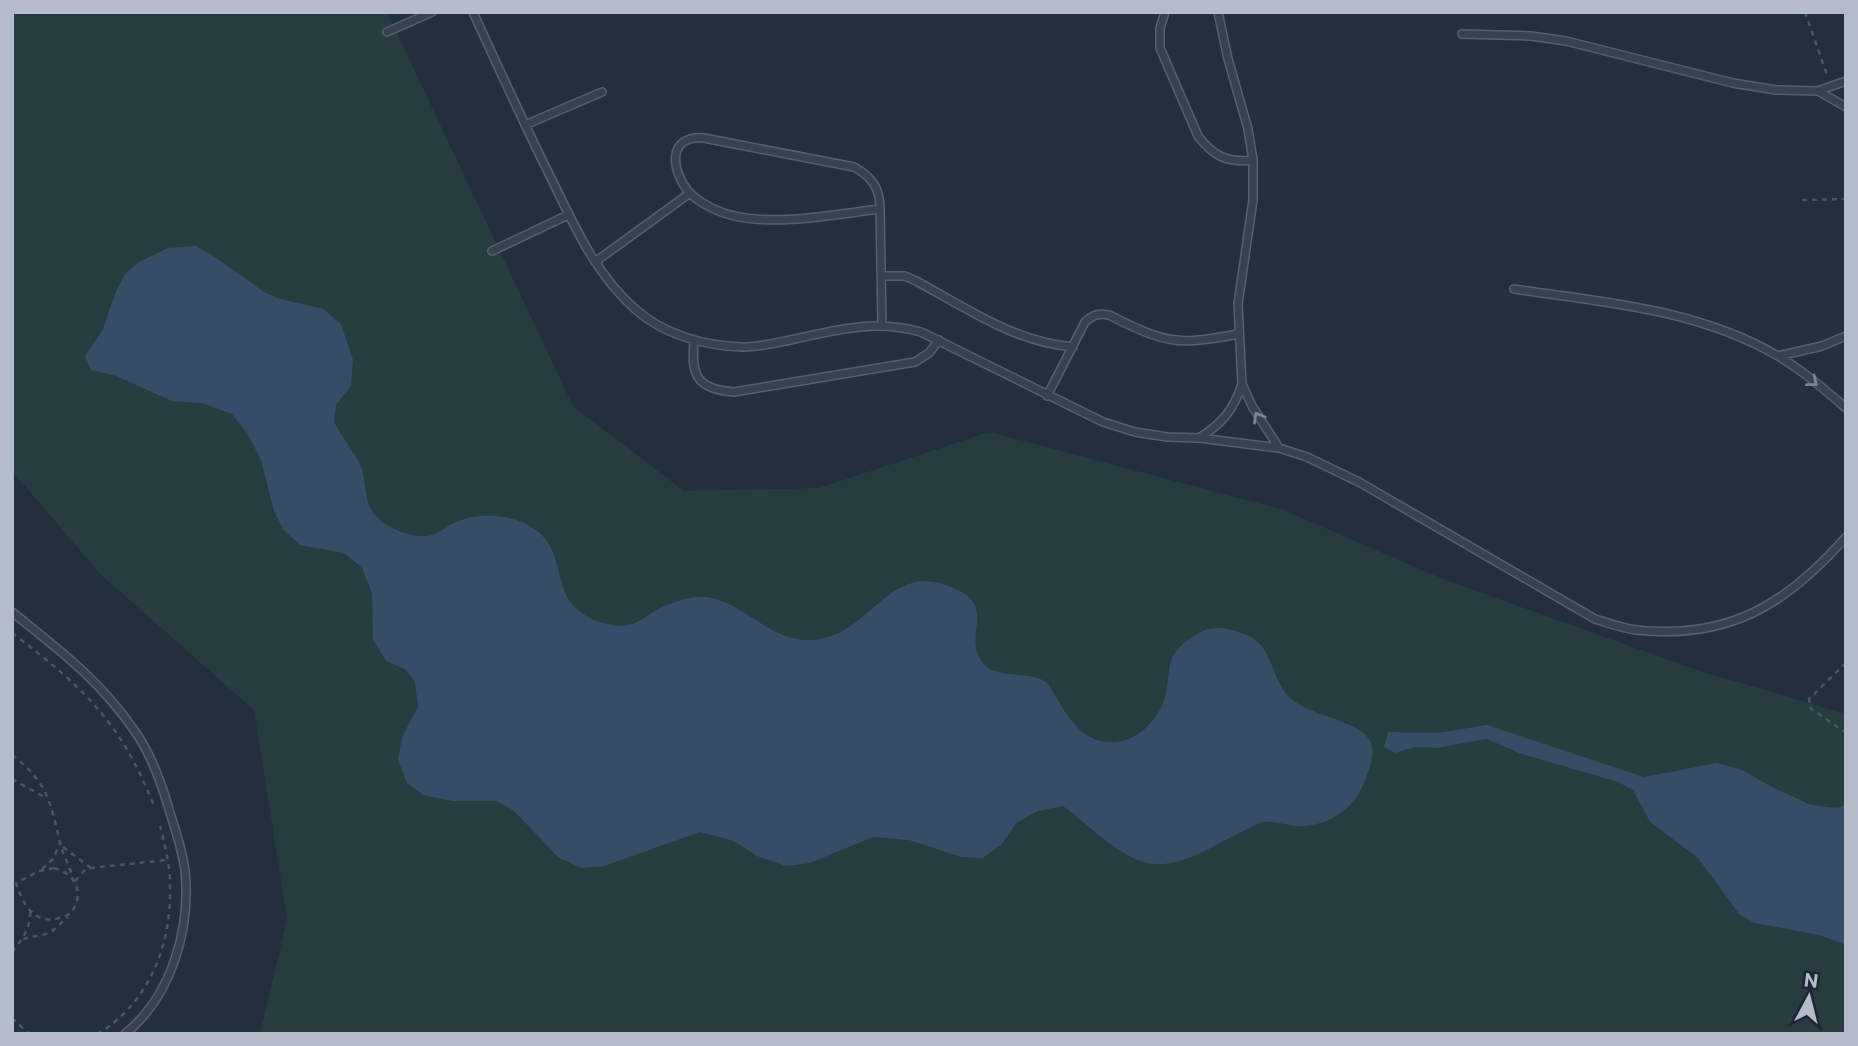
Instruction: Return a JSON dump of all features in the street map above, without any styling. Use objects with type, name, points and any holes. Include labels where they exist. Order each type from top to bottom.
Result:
[{"type":"lane","points":[[387,32],[432,12]]},
{"type":"lane","points":[[473,12],[568,215],[595,262],[614,289],[637,311],[664,329],[694,341],[747,347],[847,328],[882,324],[901,327],[939,340],[1103,422],[1135,432],[1167,437],[1199,438],[1279,448],[1334,468],[1595,619],[1634,629],[1674,632],[1714,627],[1752,615],[1787,595],[1846,537]]},
{"type":"lane","points":[[1165,12],[1160,28],[1160,48],[1198,136],[1207,149],[1221,158],[1236,162],[1252,160]]},
{"type":"lane","points":[[1218,12],[1248,129],[1252,160],[1253,200],[1241,272],[1238,334],[1242,384],[1258,417],[1279,448]]},
{"type":"lane","points":[[1462,34],[1531,36],[1566,41],[1733,83],[1776,90],[1818,91],[1846,81]]},
{"type":"lane","points":[[1818,91],[1846,107]]},
{"type":"lane","points":[[525,125],[602,92]]},
{"type":"lane","points":[[880,209],[762,220],[734,216],[710,206],[690,193],[682,182],[675,159],[677,149],[694,137],[854,167],[866,173],[875,183],[880,196],[882,324]]},
{"type":"lane","points":[[595,262],[690,193]]},
{"type":"lane","points":[[492,251],[568,215]]},
{"type":"lane","points":[[881,276],[905,276],[1013,334],[1032,341],[1073,347]]},
{"type":"lane","points":[[1514,289],[1619,304],[1701,322],[1778,356],[1846,408]]},
{"type":"lane","points":[[1047,396],[1086,322],[1100,313],[1159,338],[1177,342],[1195,342],[1238,334]]},
{"type":"lane","points":[[1778,356],[1822,346],[1846,336]]},
{"type":"lane","points":[[694,341],[693,371],[703,384],[718,391],[734,392],[915,362],[929,353],[939,340]]},
{"type":"lane","points":[[1199,438],[1227,416],[1242,384]]},
{"type":"lane","points":[[12,612],[78,664],[136,732],[160,779],[181,849],[186,890],[179,945],[168,975],[149,1009],[125,1034]]},
{"type":"path","points":[[1805,12],[1831,87]]},
{"type":"path","points":[[1802,200],[1846,199]]},
{"type":"path","points":[[12,633],[78,685],[100,709],[129,751],[155,807]]},
{"type":"path","points":[[1846,663],[1809,699],[1810,708],[1846,733]]},
{"type":"path","points":[[12,755],[42,784],[57,820],[61,844],[78,900],[70,914],[50,933],[23,939]]},
{"type":"path","points":[[12,779],[46,798]]},
{"type":"path","points":[[97,1034],[137,1001],[149,983],[164,940],[170,902],[167,860],[158,817]]},
{"type":"path","points":[[61,844],[91,868]]},
{"type":"path","points":[[39,871],[52,860],[61,844]]},
{"type":"path","points":[[74,880],[91,868],[167,860]]},
{"type":"path","points":[[70,914],[53,920],[36,917],[14,882],[39,871],[54,868],[74,880]]},
{"type":"path","points":[[12,952],[29,926],[30,910]]},
{"type":"path","points":[[12,1018],[29,1034]]},
{"type":"green space","points":[[12,12],[387,12],[573,406],[684,491],[819,488],[989,432],[1281,509],[1443,579],[1697,670],[1846,714],[1846,1034],[260,1034],[287,919],[254,710],[100,574],[12,471]]},
{"type":"water","points":[[196,246],[264,292],[277,298],[323,309],[341,324],[353,360],[351,386],[336,405],[334,422],[362,469],[371,509],[385,524],[395,529],[412,535],[428,536],[460,520],[478,516],[505,517],[522,522],[547,541],[564,589],[578,610],[595,620],[622,626],[641,620],[676,602],[704,597],[733,606],[787,636],[803,640],[820,639],[854,624],[895,591],[910,584],[926,581],[946,585],[972,600],[977,618],[976,649],[986,666],[1002,673],[1030,676],[1046,682],[1080,730],[1096,740],[1106,742],[1126,740],[1141,732],[1154,719],[1166,694],[1172,658],[1182,645],[1205,630],[1232,630],[1245,634],[1260,645],[1290,698],[1301,706],[1343,722],[1365,734],[1371,743],[1372,756],[1361,789],[1348,807],[1331,819],[1298,826],[1262,822],[1189,858],[1165,864],[1153,864],[1130,856],[1106,841],[1063,806],[1038,811],[1016,823],[1002,844],[983,858],[961,857],[909,840],[873,837],[810,863],[786,866],[757,856],[734,841],[700,832],[604,866],[582,868],[559,858],[513,810],[496,801],[453,801],[423,795],[407,783],[398,760],[402,737],[418,707],[415,682],[405,669],[386,661],[373,640],[372,593],[362,568],[344,553],[300,545],[283,529],[274,511],[261,460],[247,433],[232,414],[202,403],[172,401],[116,376],[91,370],[85,356],[103,329],[125,274],[139,262],[168,248]]},
{"type":"water","points":[[1487,725],[1644,777],[1717,763],[1742,770],[1811,805],[1838,808],[1846,804],[1846,945],[1819,935],[1755,923],[1740,915],[1698,858],[1650,822],[1633,790],[1618,782],[1519,753],[1487,739],[1436,748],[1415,747],[1395,753],[1384,747],[1388,732],[1437,733]]}]
